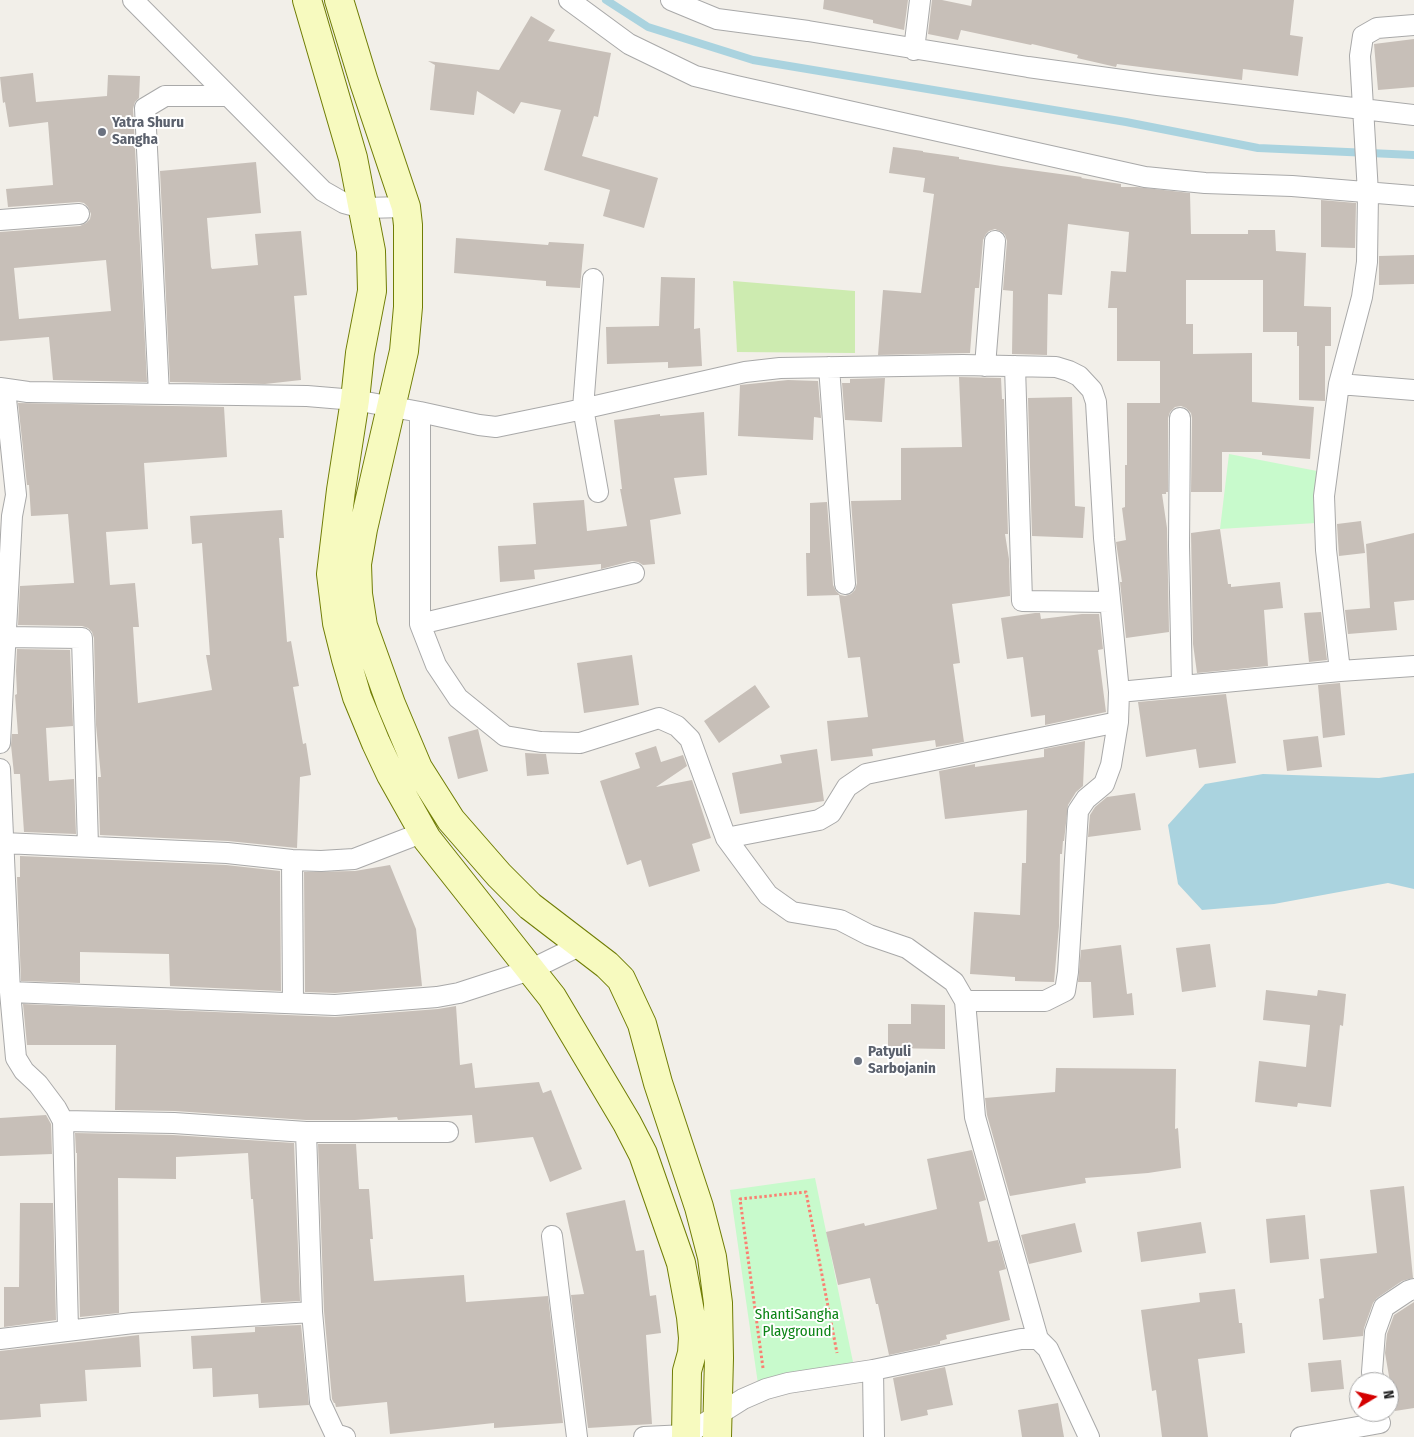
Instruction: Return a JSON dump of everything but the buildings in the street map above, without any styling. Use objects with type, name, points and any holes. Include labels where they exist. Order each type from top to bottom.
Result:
[{"type":"main road","points":[[307,0],[353,158],[371,251],[372,290],[360,354],[331,574],[337,623],[357,697],[391,775],[428,839],[552,997],[627,1123],[643,1154],[681,1263],[693,1338],[692,1353],[687,1371],[686,1436]]},
{"type":"main road","points":[[339,0],[406,207],[409,264],[404,351],[363,529],[358,564],[358,594],[363,626],[375,664],[418,768],[451,820],[499,876],[530,906],[581,944],[621,978],[642,1024],[658,1083],[699,1207],[712,1257],[718,1303],[718,1426]]},
{"type":"street","points":[[133,0],[323,191],[344,203],[363,208],[406,207]]},
{"type":"street","points":[[569,0],[629,44],[695,76],[728,84],[1145,177],[1205,183],[1292,186],[1414,196]]},
{"type":"street","points":[[670,0],[717,20],[808,31],[914,50],[1158,85],[1414,115]]},
{"type":"street","points":[[914,50],[920,0]]},
{"type":"street","points":[[1340,671],[1326,550],[1324,496],[1339,384],[1362,297],[1367,262],[1368,193],[1360,56],[1364,36],[1377,28],[1414,25]]},
{"type":"street","points":[[159,394],[145,108],[165,96],[228,96]]},
{"type":"street","points":[[0,220],[79,214]]},
{"type":"street","points":[[986,366],[995,241]]},
{"type":"street","points":[[593,279],[583,408],[598,492]]},
{"type":"street","points":[[1016,366],[1022,601],[1110,602]]},
{"type":"street","points":[[0,743],[5,637],[6,515],[16,495],[2,388],[28,392],[307,396],[355,400],[479,425],[496,426],[746,372],[780,368],[1056,367],[1079,376],[1092,390],[1096,402],[1104,538],[1119,692],[1118,722],[1111,765],[1104,784],[1086,799],[1078,811],[1068,972],[1065,991],[1045,1001],[965,1001]]},
{"type":"street","points":[[829,368],[845,584]]},
{"type":"street","points":[[1339,384],[1414,390]]},
{"type":"street","points":[[420,412],[420,624],[436,665],[458,698],[505,736],[541,742],[580,743],[659,718],[678,726],[690,739],[726,838],[768,895],[792,912],[840,920],[869,935],[906,948],[954,982],[965,1001],[975,1117],[1038,1339],[1048,1349],[1089,1437]]},
{"type":"street","points":[[1180,418],[1179,546],[1182,686]]},
{"type":"street","points":[[420,624],[634,573]]},
{"type":"street","points":[[5,637],[82,638],[88,846]]},
{"type":"street","points":[[1119,692],[1340,671],[1414,666]]},
{"type":"street","points":[[726,838],[819,820],[830,813],[846,787],[866,774],[1118,722]]},
{"type":"street","points":[[0,770],[2,863],[16,1058],[24,1071],[38,1084],[56,1108],[63,1121],[68,1330]]},
{"type":"street","points":[[3,843],[227,853],[321,862],[354,859],[424,832]]},
{"type":"street","points":[[292,860],[293,1003]]},
{"type":"street","points":[[10,992],[335,1005],[437,997],[459,993],[530,970],[581,944]]},
{"type":"street","points":[[63,1121],[174,1123],[306,1132],[448,1132]]},
{"type":"street","points":[[306,1132],[312,1312],[320,1402],[335,1434],[345,1437]]},
{"type":"street","points":[[552,1236],[577,1437]]},
{"type":"street","points":[[1372,1372],[1375,1332],[1384,1307],[1414,1289]]},
{"type":"street","points":[[0,1340],[133,1323],[312,1312]]},
{"type":"street","points":[[644,1437],[686,1436],[718,1426],[743,1399],[766,1389],[873,1370],[1021,1339],[1038,1339]]},
{"type":"street","points":[[873,1370],[874,1437]]},
{"type":"street","points":[[1303,1437],[1382,1424]]},
{"type":"path","points":[[764,1372],[740,1199],[806,1192],[840,1376]]},
{"type":"green space","points":[[733,281],[855,291],[855,353],[737,352]]},
{"type":"green space","points":[[1229,454],[1317,471],[1316,523],[1220,529]]},
{"type":"green space","name":"ShantiSangha Playground","points":[[815,1178],[853,1362],[758,1384],[730,1190]]},
{"type":"water","points":[[1414,773],[1414,889],[1388,883],[1274,904],[1202,910],[1178,884],[1168,825],[1205,784],[1263,774],[1379,778]]},
{"type":"waterway","points":[[606,0],[648,27],[753,60],[1126,122],[1258,148],[1414,155]]},
{"type":"place","name":"Yatra Shuru Sangha","points":[[102,132]]},
{"type":"place","name":"Patyuli Sarbojanin","points":[[858,1061]]}]
